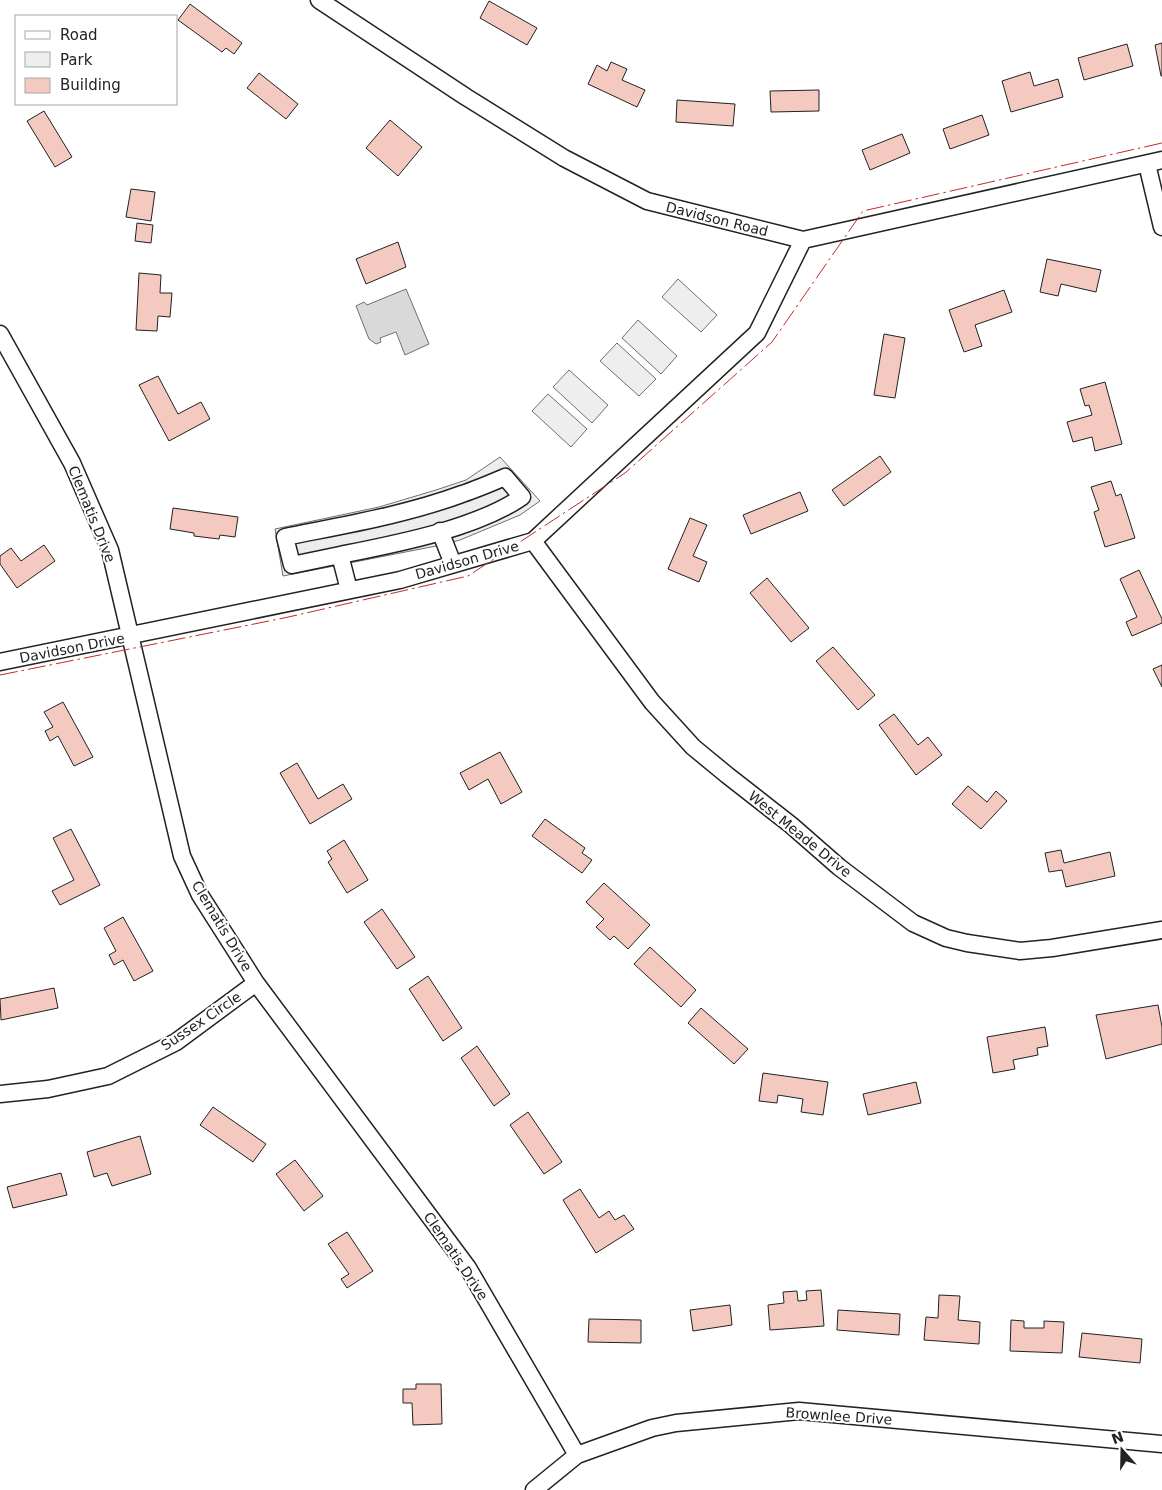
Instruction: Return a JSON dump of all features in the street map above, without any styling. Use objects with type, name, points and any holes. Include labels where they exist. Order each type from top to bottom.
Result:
[{"type":"street","name":"Davidson Road","points":[[319,0],[466,97],[556,153],[647,201],[803,240],[1154,162]]},
{"type":"street","points":[[1154,162],[1162,228]]},
{"type":"street","name":"Davidson Drive","points":[[0,662],[400,580],[533,541],[757,333],[803,240]]},
{"type":"street","name":"Clematis Drive","points":[[0,334],[79,478],[110,550],[182,856],[200,895],[256,983],[468,1268],[577,1455]]},
{"type":"street","points":[[504,477],[522,498],[506,508],[440,531],[340,555],[292,565],[284,537],[382,517],[462,494],[504,477]]},
{"type":"street","points":[[440,531],[452,564]]},
{"type":"street","name":"West Meade Drive","points":[[533,541],[652,702],[693,747],[791,825],[839,867],[913,922],[946,938],[1020,951],[1052,948],[1162,930]]},
{"type":"street","points":[[340,555],[349,590]]},
{"type":"street","name":"Sussex Circle","points":[[0,1094],[48,1089],[108,1076],[176,1042],[256,983]]},
{"type":"street","name":"Brownlee Drive","points":[[534,1490],[577,1455],[652,1428],[676,1423],[799,1411],[1162,1444]]},
{"type":"green space","points":[[678,279],[717,315],[701,332],[662,297]]},
{"type":"green space","points":[[638,320],[677,356],[661,374],[622,338]]},
{"type":"green space","points":[[617,343],[656,379],[639,396],[600,361]]},
{"type":"green space","points":[[569,370],[608,405],[592,423],[553,387]]},
{"type":"green space","points":[[548,394],[587,429],[571,447],[532,411]]},
{"type":"shaded area","points":[[406,289],[429,344],[405,355],[396,332],[380,338],[381,342],[376,344],[369,339],[356,306],[364,302],[367,305]]},
{"type":"shaded area","points":[[500,457],[540,501],[520,515],[460,540],[283,576],[275,529],[379,507],[436,490],[466,480]]},
{"type":"building","points":[[489,1],[537,28],[527,45],[480,18]]},
{"type":"building","points":[[190,4],[242,43],[234,54],[226,48],[222,52],[178,20]]},
{"type":"building","points":[[1162,43],[1162,76],[1161,76],[1155,45]]},
{"type":"building","points":[[1127,44],[1133,66],[1084,80],[1078,58]]},
{"type":"building","points":[[611,62],[627,69],[622,80],[645,90],[637,107],[588,84],[597,65],[607,71]]},
{"type":"building","points":[[1030,72],[1034,86],[1058,79],[1063,97],[1011,112],[1002,81]]},
{"type":"building","points":[[259,73],[298,104],[286,119],[247,88]]},
{"type":"building","points":[[819,90],[819,111],[771,112],[770,91]]},
{"type":"building","points":[[677,100],[735,104],[733,126],[676,122]]},
{"type":"building","points":[[44,111],[72,157],[55,167],[27,121]]},
{"type":"building","points":[[982,115],[989,135],[950,149],[943,129]]},
{"type":"building","points":[[390,120],[422,147],[398,176],[366,148]]},
{"type":"building","points":[[902,134],[910,153],[870,170],[862,150]]},
{"type":"building","points":[[131,189],[155,192],[151,221],[126,217]]},
{"type":"building","points":[[137,223],[153,225],[151,243],[135,241]]},
{"type":"building","points":[[398,242],[406,267],[366,284],[356,259]]},
{"type":"building","points":[[1047,259],[1101,270],[1096,292],[1061,284],[1058,296],[1040,292]]},
{"type":"building","points":[[139,273],[161,275],[160,293],[172,293],[170,317],[158,316],[157,331],[136,330]]},
{"type":"building","points":[[1004,290],[1012,312],[975,325],[982,346],[964,352],[949,310]]},
{"type":"building","points":[[884,334],[905,338],[895,398],[874,395]]},
{"type":"building","points":[[158,376],[178,414],[201,402],[210,419],[169,441],[139,385]]},
{"type":"building","points":[[1105,382],[1122,444],[1095,451],[1092,437],[1073,442],[1067,422],[1092,415],[1089,405],[1085,406],[1080,389]]},
{"type":"building","points":[[880,456],[891,472],[844,506],[832,490]]},
{"type":"building","points":[[1111,481],[1116,496],[1121,494],[1135,538],[1105,547],[1094,512],[1099,510],[1091,487]]},
{"type":"building","points":[[800,492],[808,511],[751,534],[743,515]]},
{"type":"building","points":[[173,508],[238,517],[235,537],[220,535],[219,539],[194,536],[194,533],[170,529]]},
{"type":"building","points":[[690,518],[707,525],[693,556],[707,562],[699,582],[668,569]]},
{"type":"building","points":[[44,545],[55,561],[17,588],[0,564],[0,556],[11,548],[21,561]]},
{"type":"building","points":[[1139,570],[1162,619],[1162,623],[1132,636],[1126,622],[1137,617],[1120,579]]},
{"type":"building","points":[[767,578],[809,628],[791,642],[750,593]]},
{"type":"building","points":[[833,647],[875,695],[858,710],[816,661]]},
{"type":"building","points":[[1162,665],[1162,687],[1153,669]]},
{"type":"building","points":[[63,702],[93,757],[74,766],[58,736],[50,741],[45,731],[53,727],[44,712]]},
{"type":"building","points":[[894,714],[918,745],[928,737],[942,755],[916,775],[879,725]]},
{"type":"building","points":[[500,752],[522,792],[501,804],[488,779],[469,790],[460,773]]},
{"type":"building","points":[[297,763],[318,799],[343,784],[352,799],[310,824],[280,773]]},
{"type":"building","points":[[968,786],[987,802],[996,791],[1007,801],[981,829],[952,804]]},
{"type":"building","points":[[545,819],[585,848],[582,853],[592,860],[582,873],[532,836]]},
{"type":"building","points":[[71,829],[100,885],[60,905],[52,891],[74,880],[53,838]]},
{"type":"building","points":[[344,840],[368,880],[347,893],[328,862],[332,859],[327,851]]},
{"type":"building","points":[[1061,850],[1064,863],[1110,852],[1115,876],[1066,887],[1062,870],[1049,872],[1045,853]]},
{"type":"building","points":[[604,883],[650,925],[628,949],[614,936],[610,940],[596,927],[604,919],[586,902]]},
{"type":"building","points":[[382,909],[415,957],[397,969],[364,922]]},
{"type":"building","points":[[123,917],[153,971],[134,981],[123,960],[114,965],[109,955],[116,951],[104,928]]},
{"type":"building","points":[[650,947],[696,990],[681,1007],[634,964]]},
{"type":"building","points":[[428,976],[462,1028],[443,1041],[409,989]]},
{"type":"building","points":[[54,988],[58,1008],[1,1020],[0,999]]},
{"type":"building","points":[[1158,1005],[1162,1027],[1162,1044],[1106,1059],[1096,1015]]},
{"type":"building","points":[[701,1008],[748,1049],[734,1064],[688,1023]]},
{"type":"building","points":[[1045,1027],[1048,1046],[1037,1048],[1038,1055],[1013,1060],[1015,1069],[993,1073],[987,1037]]},
{"type":"building","points":[[477,1046],[510,1094],[494,1106],[461,1058]]},
{"type":"building","points":[[763,1073],[828,1082],[823,1115],[801,1112],[803,1099],[778,1095],[777,1103],[759,1101]]},
{"type":"building","points":[[916,1082],[921,1103],[868,1115],[863,1094]]},
{"type":"building","points":[[213,1107],[266,1144],[253,1162],[200,1125]]},
{"type":"building","points":[[528,1112],[562,1162],[544,1174],[510,1125]]},
{"type":"building","points":[[140,1136],[151,1174],[112,1186],[107,1173],[94,1177],[87,1152]]},
{"type":"building","points":[[295,1160],[323,1196],[304,1211],[276,1174]]},
{"type":"building","points":[[61,1173],[67,1195],[13,1208],[7,1187]]},
{"type":"building","points":[[580,1189],[599,1218],[609,1211],[615,1220],[624,1215],[634,1229],[596,1253],[563,1200]]},
{"type":"building","points":[[347,1232],[373,1271],[347,1288],[341,1279],[349,1274],[328,1244]]},
{"type":"building","points":[[821,1290],[824,1326],[770,1330],[768,1305],[784,1303],[783,1292],[797,1291],[798,1301],[807,1300],[806,1291]]},
{"type":"building","points":[[939,1295],[960,1296],[958,1320],[980,1322],[979,1344],[924,1340],[926,1317],[938,1318]]},
{"type":"building","points":[[730,1305],[732,1325],[693,1331],[690,1310]]},
{"type":"building","points":[[838,1310],[900,1314],[899,1335],[837,1330]]},
{"type":"building","points":[[589,1319],[641,1320],[641,1343],[588,1342]]},
{"type":"building","points":[[1011,1320],[1024,1321],[1024,1328],[1044,1328],[1044,1321],[1064,1322],[1062,1353],[1010,1351]]},
{"type":"building","points":[[1082,1333],[1142,1339],[1140,1363],[1079,1357]]},
{"type":"building","points":[[416,1384],[441,1384],[442,1424],[413,1425],[412,1403],[403,1403],[403,1389],[416,1389]]},
{"type":"power","points":[[0,675],[284,618],[468,576],[625,473],[772,342],[863,211],[1162,143]]}]
